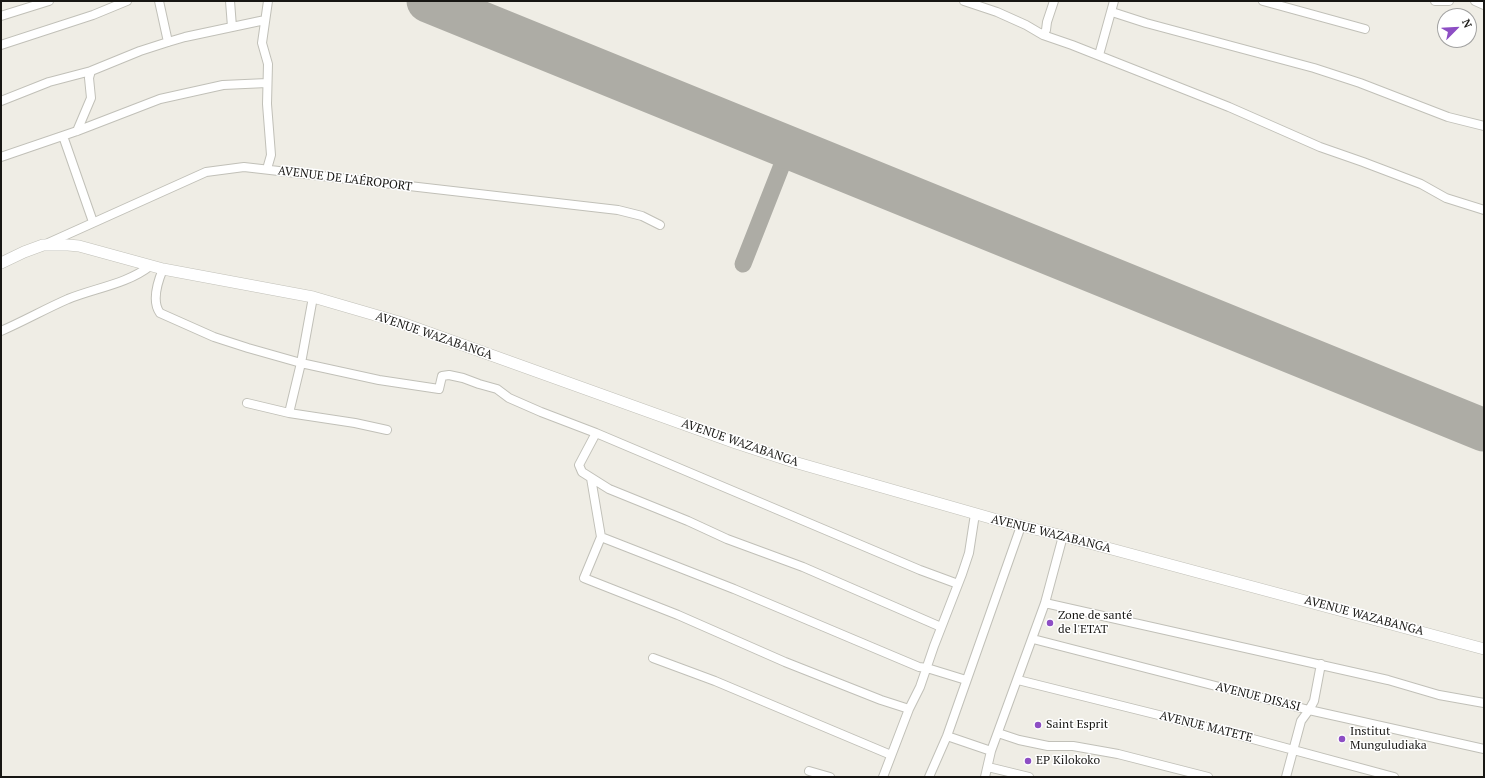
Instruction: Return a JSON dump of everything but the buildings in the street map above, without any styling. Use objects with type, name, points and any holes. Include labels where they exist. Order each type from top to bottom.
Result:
[{"type":"main road","name":"AVENUE WAZABANGA","points":[[1,263],[43,245],[79,246],[162,269],[313,297],[399,322],[736,443],[794,462],[975,514],[1063,536],[1484,649]]},
{"type":"street","points":[[1,16],[49,1]]},
{"type":"street","points":[[1,45],[93,15],[127,1]]},
{"type":"street","points":[[159,1],[168,42]]},
{"type":"street","points":[[230,1],[232,27]]},
{"type":"street","points":[[268,1],[262,43],[268,64],[267,104],[271,155],[268,169]]},
{"type":"street","points":[[964,1],[997,12],[1026,25],[1043,35],[1099,55],[1229,107],[1320,147],[1421,184],[1446,198],[1484,210]]},
{"type":"street","points":[[1043,35],[1046,30],[1054,1]]},
{"type":"street","points":[[1099,55],[1114,1]]},
{"type":"street","points":[[1263,1],[1365,29]]},
{"type":"street","points":[[1434,1],[1449,1]]},
{"type":"street","points":[[1475,1],[1484,5]]},
{"type":"street","points":[[1112,12],[1146,23],[1314,68],[1367,86],[1448,117],[1484,126]]},
{"type":"street","points":[[1,101],[49,82],[90,70],[168,42],[265,20]]},
{"type":"street","points":[[77,132],[91,98],[89,78],[90,70]]},
{"type":"street","points":[[1,157],[77,132],[160,99],[223,85],[268,83]]},
{"type":"street","points":[[63,136],[93,222]]},
{"type":"street","name":"AVENUE DE L'AÉROPORT","points":[[43,245],[206,172],[244,167],[618,210],[642,216],[660,225]]},
{"type":"street","points":[[1,330],[68,299],[129,278],[142,272],[150,266]]},
{"type":"street","points":[[162,269],[157,283],[156,303],[157,309],[160,313],[214,337],[301,363],[379,380],[439,388],[441,379],[444,375],[463,378],[497,389],[509,398],[534,409],[596,433],[920,570],[958,584]]},
{"type":"street","points":[[289,413],[301,363],[313,297]]},
{"type":"street","points":[[247,403],[289,413],[355,423],[387,430]]},
{"type":"street","points":[[596,433],[579,465],[582,472],[609,489],[688,521],[727,539],[803,567],[941,627]]},
{"type":"street","points":[[591,478],[601,537],[584,578],[678,615],[785,662],[881,700],[908,709]]},
{"type":"street","points":[[883,777],[908,709],[920,687],[958,584],[968,553],[975,514]]},
{"type":"street","points":[[930,777],[947,736],[1021,526]]},
{"type":"street","points":[[985,777],[991,751],[1045,603],[1063,536]]},
{"type":"street","points":[[601,537],[695,572],[919,667],[966,680]]},
{"type":"street","points":[[1045,603],[1321,664],[1388,680],[1439,695],[1484,703]]},
{"type":"street","name":"AVENUE DISASI","points":[[1033,639],[1310,710],[1484,749]]},
{"type":"street","points":[[653,658],[715,681],[891,755]]},
{"type":"street","points":[[1286,777],[1301,721],[1310,710],[1314,701],[1321,664]]},
{"type":"street","name":"AVENUE MATETE","points":[[1018,680],[1394,777]]},
{"type":"street","points":[[998,733],[1018,740],[1048,746],[1073,746],[1118,754],[1205,777]]},
{"type":"street","points":[[947,736],[991,751]]},
{"type":"street","points":[[988,767],[1029,777]]},
{"type":"street","points":[[809,771],[830,777]]},
{"type":"taxiway","points":[[743,264],[789,147]]},
{"type":"runway","points":[[428,1],[1484,430]]},
{"type":"place","name":"Zone de santé de l'ETAT","points":[[1050,623]]},
{"type":"place","name":"Saint Esprit","points":[[1038,725]]},
{"type":"place","name":"Institut Munguludiaka","points":[[1342,739]]},
{"type":"place","name":"EP Kilokoko","points":[[1028,761]]}]
